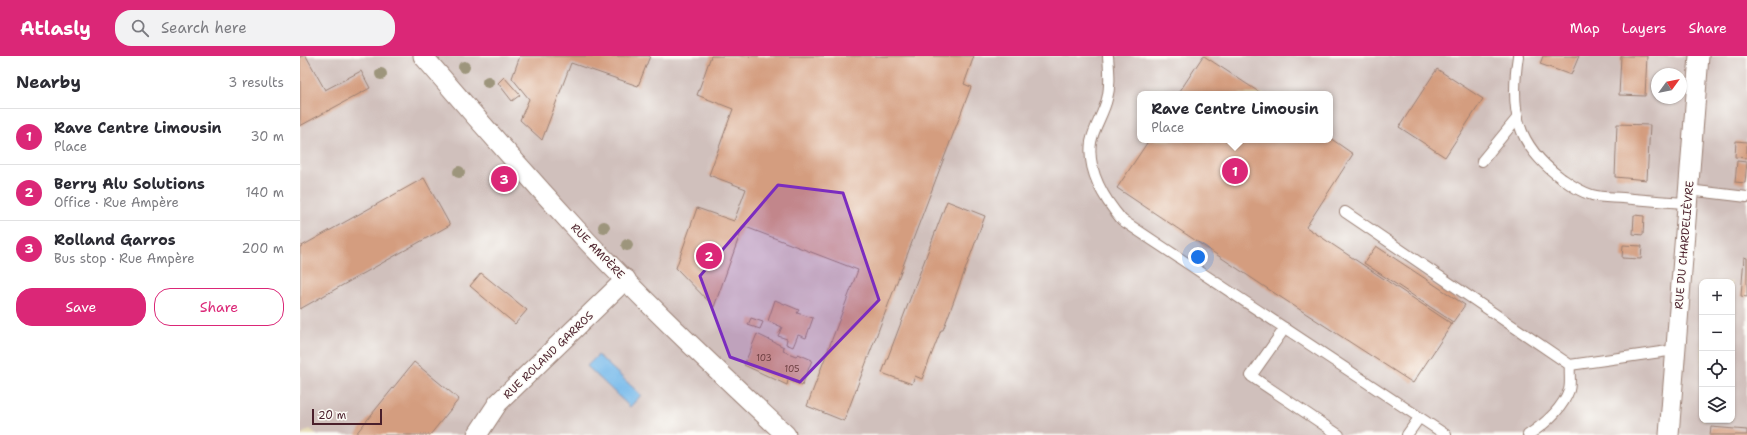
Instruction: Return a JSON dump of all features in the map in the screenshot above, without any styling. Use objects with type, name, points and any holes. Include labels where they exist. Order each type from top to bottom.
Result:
[{"type":"street","name":"RUE AMPÈRE","points":[[423,56],[490,135],[589,243],[673,327],[786,435]]},
{"type":"street","name":"RUE DU CHARDELIÈVRE","points":[[1669,435],[1699,56]]},
{"type":"street","name":"RUE ROLAND GARROS","points":[[477,435],[498,403],[626,279]]},
{"type":"lane","points":[[1108,56],[1110,81],[1108,98],[1092,142],[1092,162],[1098,185],[1107,202],[1122,220],[1446,435]]},
{"type":"lane","points":[[1518,56],[1515,76],[1515,106],[1522,134],[1534,154],[1553,172],[1577,189],[1594,196],[1747,197]]},
{"type":"lane","points":[[1482,161],[1518,117]]},
{"type":"lane","points":[[1345,212],[1570,365],[1675,350]]},
{"type":"lane","points":[[1285,328],[1251,376],[1339,435]]},
{"type":"lane","points":[[1528,435],[1545,424],[1557,411],[1569,389],[1570,365]]},
{"type":"lane","points":[[1407,435],[1419,418]]},
{"type":"highlighted area","points":[[778,185],[843,193],[879,300],[800,382],[730,357],[700,276]]},
{"type":"shaded area","points":[[300,56],[1747,56],[1747,435],[318,435],[310,429],[300,435]]},
{"type":"water","points":[[598,355],[641,395],[630,407],[587,366]]},
{"type":"building","points":[[300,56],[306,56],[325,90],[361,71],[370,88],[300,126]]},
{"type":"building","points":[[520,56],[650,56],[638,86],[571,63],[542,140],[520,120],[529,99],[512,78]]},
{"type":"building","points":[[711,56],[974,56],[964,84],[971,87],[844,421],[807,406],[858,270],[743,226],[714,307],[676,268],[697,208],[734,221],[746,189],[709,175],[733,109],[697,95]]},
{"type":"building","points":[[1204,56],[1257,91],[1180,91]]},
{"type":"building","points":[[1543,56],[1579,56],[1571,75],[1540,64]]},
{"type":"building","points":[[1621,56],[1647,56],[1645,96],[1619,95]]},
{"type":"building","points":[[1437,69],[1483,99],[1445,157],[1399,127]]},
{"type":"building","points":[[504,77],[520,95],[512,101],[498,83]]},
{"type":"building","points":[[1617,124],[1650,125],[1647,180],[1615,177]]},
{"type":"building","points":[[1333,140],[1353,154],[1306,227],[1452,324],[1413,383],[1265,287],[1117,188],[1147,143],[1333,143]]},
{"type":"building","points":[[1736,141],[1747,142],[1747,158],[1735,157]]},
{"type":"building","points":[[1737,161],[1747,162],[1745,183],[1735,182]]},
{"type":"building","points":[[424,178],[450,225],[300,309],[300,247]]},
{"type":"building","points":[[947,201],[985,216],[943,330],[941,330],[922,379],[915,376],[912,384],[882,373]]},
{"type":"building","points":[[1634,215],[1644,216],[1643,235],[1633,234]]},
{"type":"building","points":[[1623,245],[1642,246],[1641,259],[1622,258]]},
{"type":"building","points":[[1376,246],[1465,305],[1453,322],[1364,263]]},
{"type":"building","points":[[1744,257],[1747,258],[1747,297],[1741,296]]},
{"type":"building","points":[[481,273],[527,310],[515,324],[470,286]]},
{"type":"building","points":[[775,300],[799,310],[797,313],[813,318],[806,338],[798,335],[793,347],[786,344],[787,339],[778,336],[782,327],[768,321]]},
{"type":"building","points":[[751,318],[763,322],[760,329],[748,325]]},
{"type":"building","points":[[757,334],[784,347],[783,351],[796,356],[798,354],[812,360],[802,386],[788,380],[787,385],[744,365]]},
{"type":"building","points":[[414,362],[459,399],[430,435],[355,435]]},
{"type":"building","points":[[1711,427],[1747,430],[1747,435],[1710,435]]},
{"type":"place","name":"Rave Centre Limousin","points":[[1235,171]]},
{"type":"place","name":"Rolland Garros","points":[[504,179]]},
{"type":"place","name":"Berry Alu Solutions","points":[[709,256]]}]
